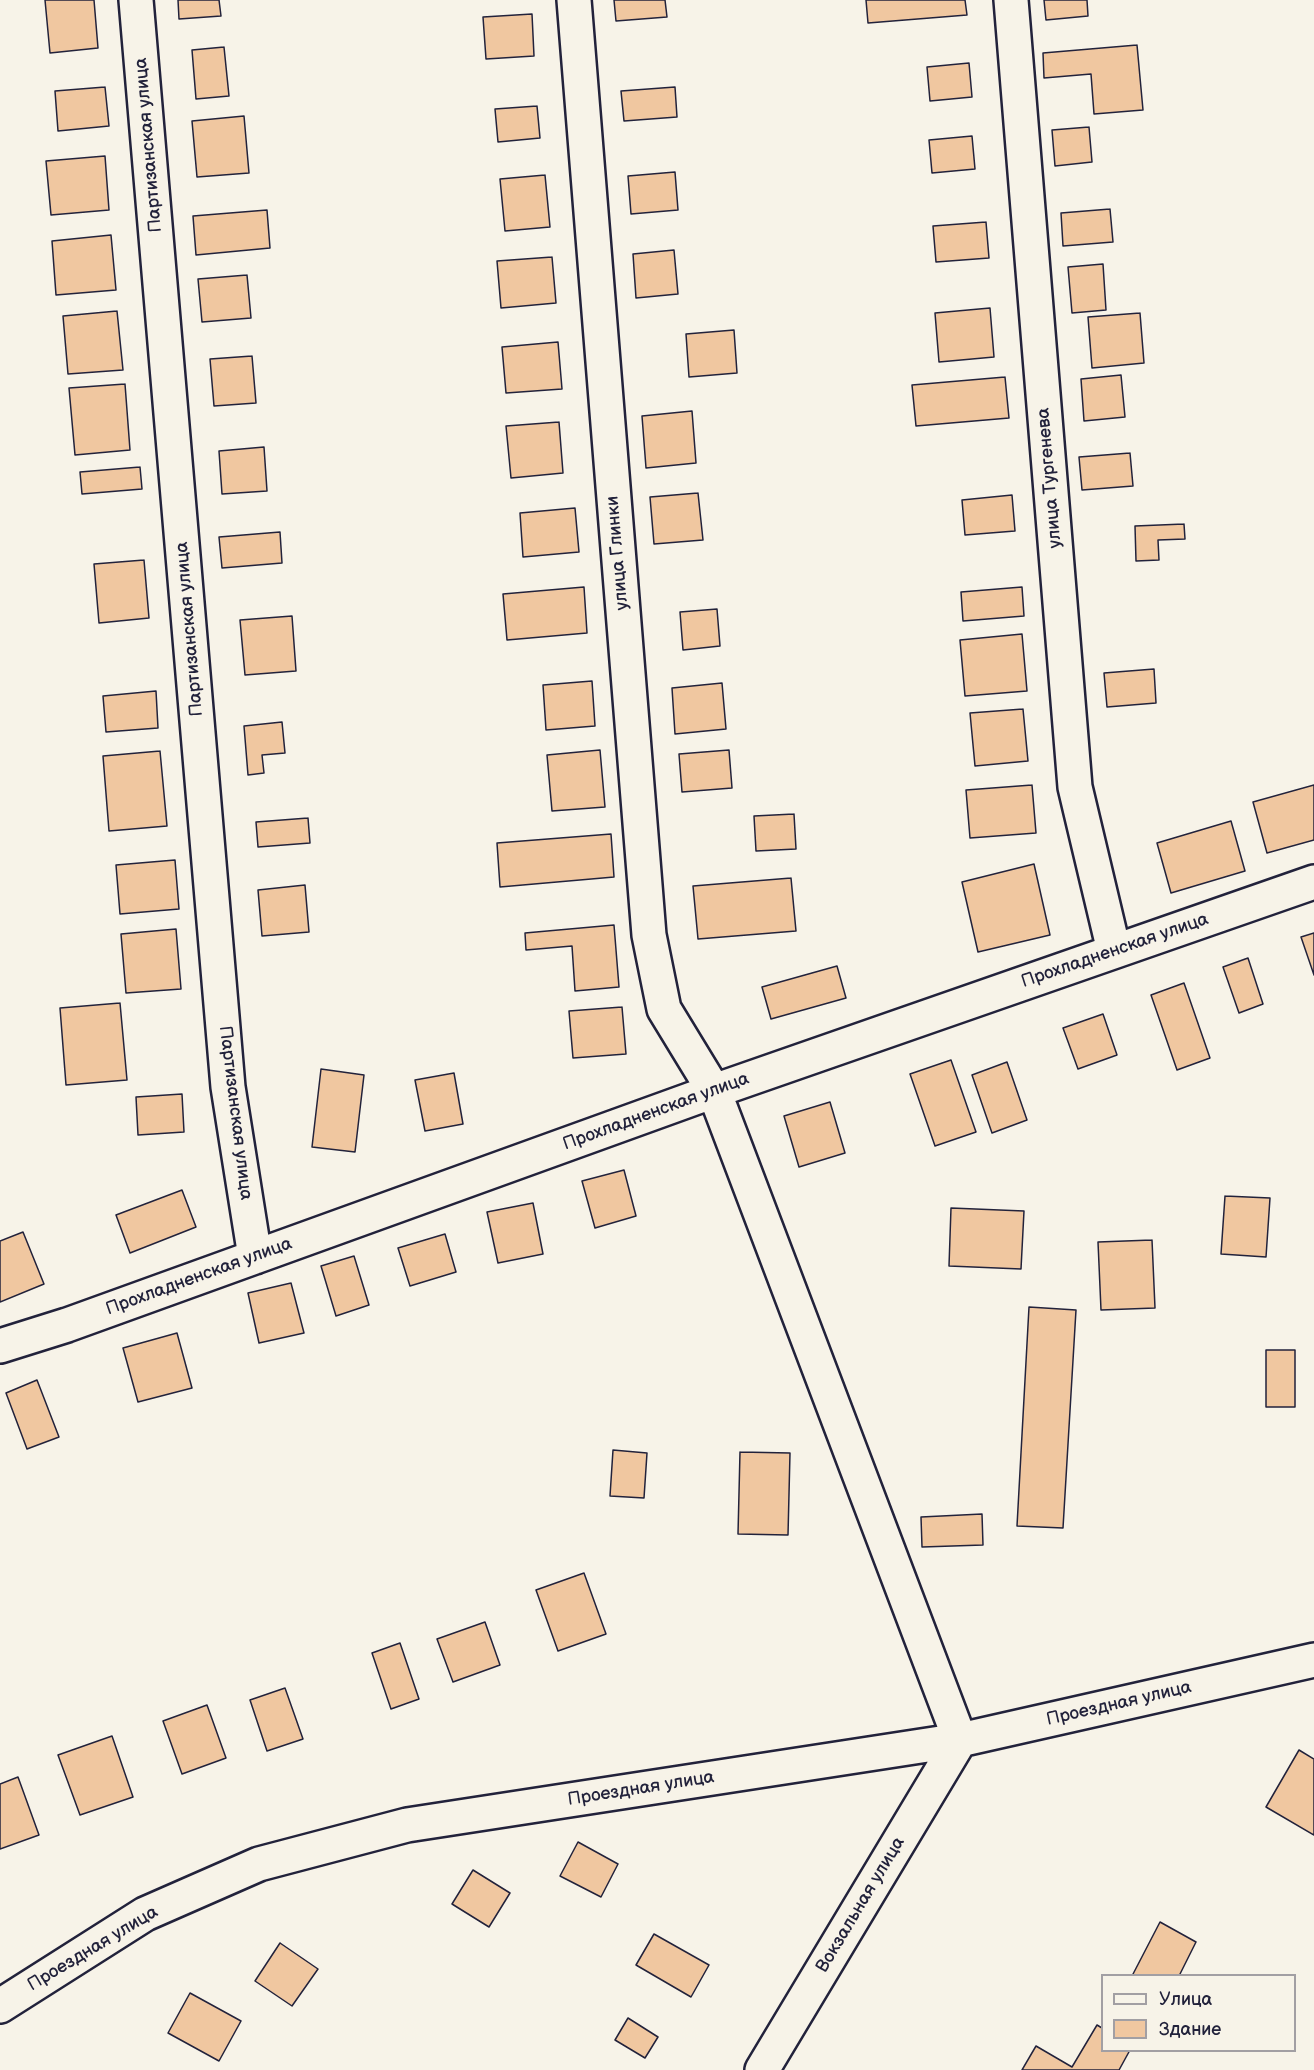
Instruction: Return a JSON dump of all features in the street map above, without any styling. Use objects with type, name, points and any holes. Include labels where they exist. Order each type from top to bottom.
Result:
[{"type":"street","name":"Партизанская улица","points":[[136,0],[228,1087],[255,1257]]},
{"type":"street","name":"улица Глинки","points":[[574,0],[649,935],[664,1010],[714,1090],[960,1740]]},
{"type":"street","name":"улица Тургенева","points":[[1011,0],[1075,787],[1114,951]]},
{"type":"street","name":"Прохладненская улица","points":[[0,1346],[67,1325],[714,1090],[1314,882]]},
{"type":"street","name":"Проездная улица","points":[[0,2006],[145,1914],[259,1864],[407,1825],[960,1740],[1314,1660]]},
{"type":"street","name":"Вокзальная улица","points":[[762,2070],[960,1740]]},
{"type":"building","points":[[45,0],[94,0],[98,48],[50,53]]},
{"type":"building","points":[[178,0],[219,0],[221,16],[179,19]]},
{"type":"building","points":[[614,0],[665,0],[667,17],[616,21]]},
{"type":"building","points":[[866,0],[965,0],[967,15],[868,23]]},
{"type":"building","points":[[1044,0],[1087,0],[1088,16],[1046,20]]},
{"type":"building","points":[[532,14],[534,56],[486,59],[483,17]]},
{"type":"building","points":[[1137,45],[1143,110],[1094,114],[1091,74],[1044,78],[1043,53]]},
{"type":"building","points":[[224,47],[229,96],[196,99],[192,50]]},
{"type":"building","points":[[969,63],[972,97],[930,101],[927,67]]},
{"type":"building","points":[[105,87],[109,126],[58,131],[55,91]]},
{"type":"building","points":[[675,87],[677,117],[624,121],[621,91]]},
{"type":"building","points":[[537,106],[540,138],[498,142],[495,109]]},
{"type":"building","points":[[244,116],[249,173],[197,177],[192,121]]},
{"type":"building","points":[[1089,127],[1092,162],[1055,166],[1052,130]]},
{"type":"building","points":[[972,136],[975,169],[932,173],[929,140]]},
{"type":"building","points":[[105,156],[109,210],[51,215],[46,161]]},
{"type":"building","points":[[675,172],[678,210],[631,214],[628,176]]},
{"type":"building","points":[[545,175],[550,227],[505,231],[500,179]]},
{"type":"building","points":[[1110,209],[1113,242],[1063,246],[1061,213]]},
{"type":"building","points":[[267,210],[270,248],[196,255],[193,216]]},
{"type":"building","points":[[986,222],[989,258],[936,262],[933,226]]},
{"type":"building","points":[[111,235],[116,290],[56,295],[52,241]]},
{"type":"building","points":[[674,250],[678,294],[636,298],[633,254]]},
{"type":"building","points":[[552,257],[556,303],[501,308],[497,261]]},
{"type":"building","points":[[1103,264],[1106,310],[1072,313],[1068,267]]},
{"type":"building","points":[[247,275],[251,318],[202,322],[198,279]]},
{"type":"building","points":[[990,308],[994,357],[939,362],[935,313]]},
{"type":"building","points":[[117,311],[123,370],[68,374],[63,316]]},
{"type":"building","points":[[1140,313],[1144,363],[1092,368],[1088,317]]},
{"type":"building","points":[[734,330],[737,373],[689,377],[686,334]]},
{"type":"building","points":[[558,342],[562,389],[506,393],[502,347]]},
{"type":"building","points":[[252,356],[256,403],[214,406],[210,359]]},
{"type":"building","points":[[1121,375],[1125,417],[1084,421],[1081,379]]},
{"type":"building","points":[[1005,377],[1009,418],[916,426],[912,385]]},
{"type":"building","points":[[125,384],[130,450],[75,455],[69,388]]},
{"type":"building","points":[[692,411],[696,463],[646,468],[642,416]]},
{"type":"building","points":[[559,422],[563,473],[511,478],[506,426]]},
{"type":"building","points":[[264,447],[267,491],[222,494],[219,451]]},
{"type":"building","points":[[1130,453],[1133,486],[1082,490],[1079,457]]},
{"type":"building","points":[[140,467],[142,489],[82,494],[80,472]]},
{"type":"building","points":[[698,493],[703,540],[654,544],[650,497]]},
{"type":"building","points":[[1012,495],[1015,531],[965,535],[962,500]]},
{"type":"building","points":[[575,508],[579,552],[523,557],[520,513]]},
{"type":"building","points":[[1184,524],[1185,539],[1158,540],[1159,560],[1136,561],[1135,526]]},
{"type":"building","points":[[280,532],[282,563],[222,568],[219,537]]},
{"type":"building","points":[[144,560],[149,618],[99,623],[94,564]]},
{"type":"building","points":[[584,587],[587,633],[507,640],[503,594]]},
{"type":"building","points":[[1022,587],[1024,616],[963,621],[961,592]]},
{"type":"building","points":[[717,609],[720,646],[683,650],[680,612]]},
{"type":"building","points":[[292,616],[296,671],[245,675],[240,620]]},
{"type":"building","points":[[1022,634],[1027,691],[965,696],[960,640]]},
{"type":"building","points":[[1154,669],[1156,703],[1107,707],[1104,673]]},
{"type":"building","points":[[592,681],[595,726],[546,730],[543,685]]},
{"type":"building","points":[[722,683],[726,729],[675,734],[672,688]]},
{"type":"building","points":[[156,691],[158,728],[106,732],[103,696]]},
{"type":"building","points":[[1023,709],[1028,761],[975,766],[970,713]]},
{"type":"building","points":[[282,722],[285,753],[262,755],[264,773],[248,775],[244,726]]},
{"type":"building","points":[[600,750],[605,807],[552,811],[547,755]]},
{"type":"building","points":[[729,750],[732,788],[682,792],[679,754]]},
{"type":"building","points":[[160,751],[167,826],[109,831],[103,756]]},
{"type":"building","points":[[1032,785],[1036,833],[970,838],[966,790]]},
{"type":"building","points":[[1314,785],[1314,840],[1267,853],[1253,802]]},
{"type":"building","points":[[794,814],[796,849],[756,851],[754,816]]},
{"type":"building","points":[[308,818],[310,843],[258,847],[256,822]]},
{"type":"building","points":[[1231,821],[1245,871],[1171,893],[1157,843]]},
{"type":"building","points":[[611,834],[614,877],[500,887],[497,843]]},
{"type":"building","points":[[175,860],[179,909],[120,914],[116,865]]},
{"type":"building","points":[[1034,864],[1050,935],[978,952],[962,882]]},
{"type":"building","points":[[791,878],[796,931],[698,939],[693,886]]},
{"type":"building","points":[[305,885],[309,932],[262,936],[258,890]]},
{"type":"building","points":[[614,925],[619,987],[575,991],[572,946],[526,950],[525,933]]},
{"type":"building","points":[[176,929],[181,989],[126,993],[121,934]]},
{"type":"building","points":[[1314,933],[1314,975],[1301,937]]},
{"type":"building","points":[[1248,958],[1263,1004],[1239,1013],[1223,967]]},
{"type":"building","points":[[837,966],[846,998],[771,1019],[762,987]]},
{"type":"building","points":[[1184,983],[1210,1058],[1177,1070],[1151,995]]},
{"type":"building","points":[[120,1003],[127,1080],[66,1085],[60,1008]]},
{"type":"building","points":[[622,1007],[626,1054],[573,1058],[569,1011]]},
{"type":"building","points":[[1103,1014],[1117,1055],[1078,1069],[1063,1028]]},
{"type":"building","points":[[951,1060],[976,1132],[935,1146],[910,1074]]},
{"type":"building","points":[[1007,1062],[1027,1120],[992,1133],[972,1075]]},
{"type":"building","points":[[321,1069],[364,1075],[355,1152],[312,1147]]},
{"type":"building","points":[[454,1073],[463,1124],[425,1131],[415,1080]]},
{"type":"building","points":[[182,1094],[184,1132],[138,1135],[136,1097]]},
{"type":"building","points":[[830,1102],[845,1153],[799,1167],[784,1116]]},
{"type":"building","points":[[624,1170],[636,1216],[595,1228],[582,1181]]},
{"type":"building","points":[[182,1190],[196,1227],[130,1253],[116,1215]]},
{"type":"building","points":[[1225,1196],[1270,1198],[1266,1257],[1221,1254]]},
{"type":"building","points":[[533,1203],[543,1254],[498,1263],[487,1212]]},
{"type":"building","points":[[951,1208],[1024,1211],[1021,1269],[949,1266]]},
{"type":"building","points":[[23,1232],[44,1284],[0,1302],[0,1241]]},
{"type":"building","points":[[445,1234],[456,1272],[410,1286],[398,1248]]},
{"type":"building","points":[[1152,1240],[1155,1308],[1101,1310],[1098,1242]]},
{"type":"building","points":[[354,1256],[369,1305],[336,1316],[321,1266]]},
{"type":"building","points":[[291,1283],[304,1333],[259,1343],[248,1293]]},
{"type":"building","points":[[1029,1307],[1076,1310],[1063,1528],[1017,1526]]},
{"type":"building","points":[[177,1333],[192,1388],[138,1402],[123,1348]]},
{"type":"building","points":[[1266,1350],[1295,1350],[1295,1407],[1266,1407]]},
{"type":"building","points":[[37,1380],[59,1437],[27,1449],[6,1393]]},
{"type":"building","points":[[613,1450],[647,1453],[644,1498],[610,1496]]},
{"type":"building","points":[[740,1452],[790,1453],[788,1535],[738,1534]]},
{"type":"building","points":[[982,1514],[983,1545],[922,1547],[921,1517]]},
{"type":"building","points":[[584,1573],[606,1634],[558,1651],[536,1590]]},
{"type":"building","points":[[485,1622],[500,1665],[453,1682],[437,1639]]},
{"type":"building","points":[[400,1643],[419,1699],[391,1709],[372,1653]]},
{"type":"building","points":[[285,1688],[303,1739],[267,1751],[250,1700]]},
{"type":"building","points":[[207,1705],[226,1758],[182,1774],[163,1721]]},
{"type":"building","points":[[112,1736],[133,1797],[80,1815],[58,1755]]},
{"type":"building","points":[[1299,1750],[1314,1759],[1314,1835],[1266,1807]]},
{"type":"building","points":[[18,1777],[39,1835],[0,1849],[0,1784]]},
{"type":"building","points":[[578,1842],[618,1864],[601,1897],[560,1876]]},
{"type":"building","points":[[473,1870],[510,1893],[489,1927],[452,1904]]},
{"type":"building","points":[[1160,1922],[1196,1942],[1180,1974],[1133,1974]]},
{"type":"building","points":[[654,1934],[709,1965],[691,1997],[636,1965]]},
{"type":"building","points":[[280,1943],[318,1969],[292,2006],[255,1981]]},
{"type":"building","points":[[190,1993],[241,2021],[219,2061],[168,2033]]},
{"type":"building","points":[[628,2018],[658,2037],[645,2058],[615,2040]]},
{"type":"building","points":[[1097,2025],[1101,2027],[1101,2052],[1129,2052],[1119,2070],[1022,2070],[1036,2046],[1072,2067]]}]
